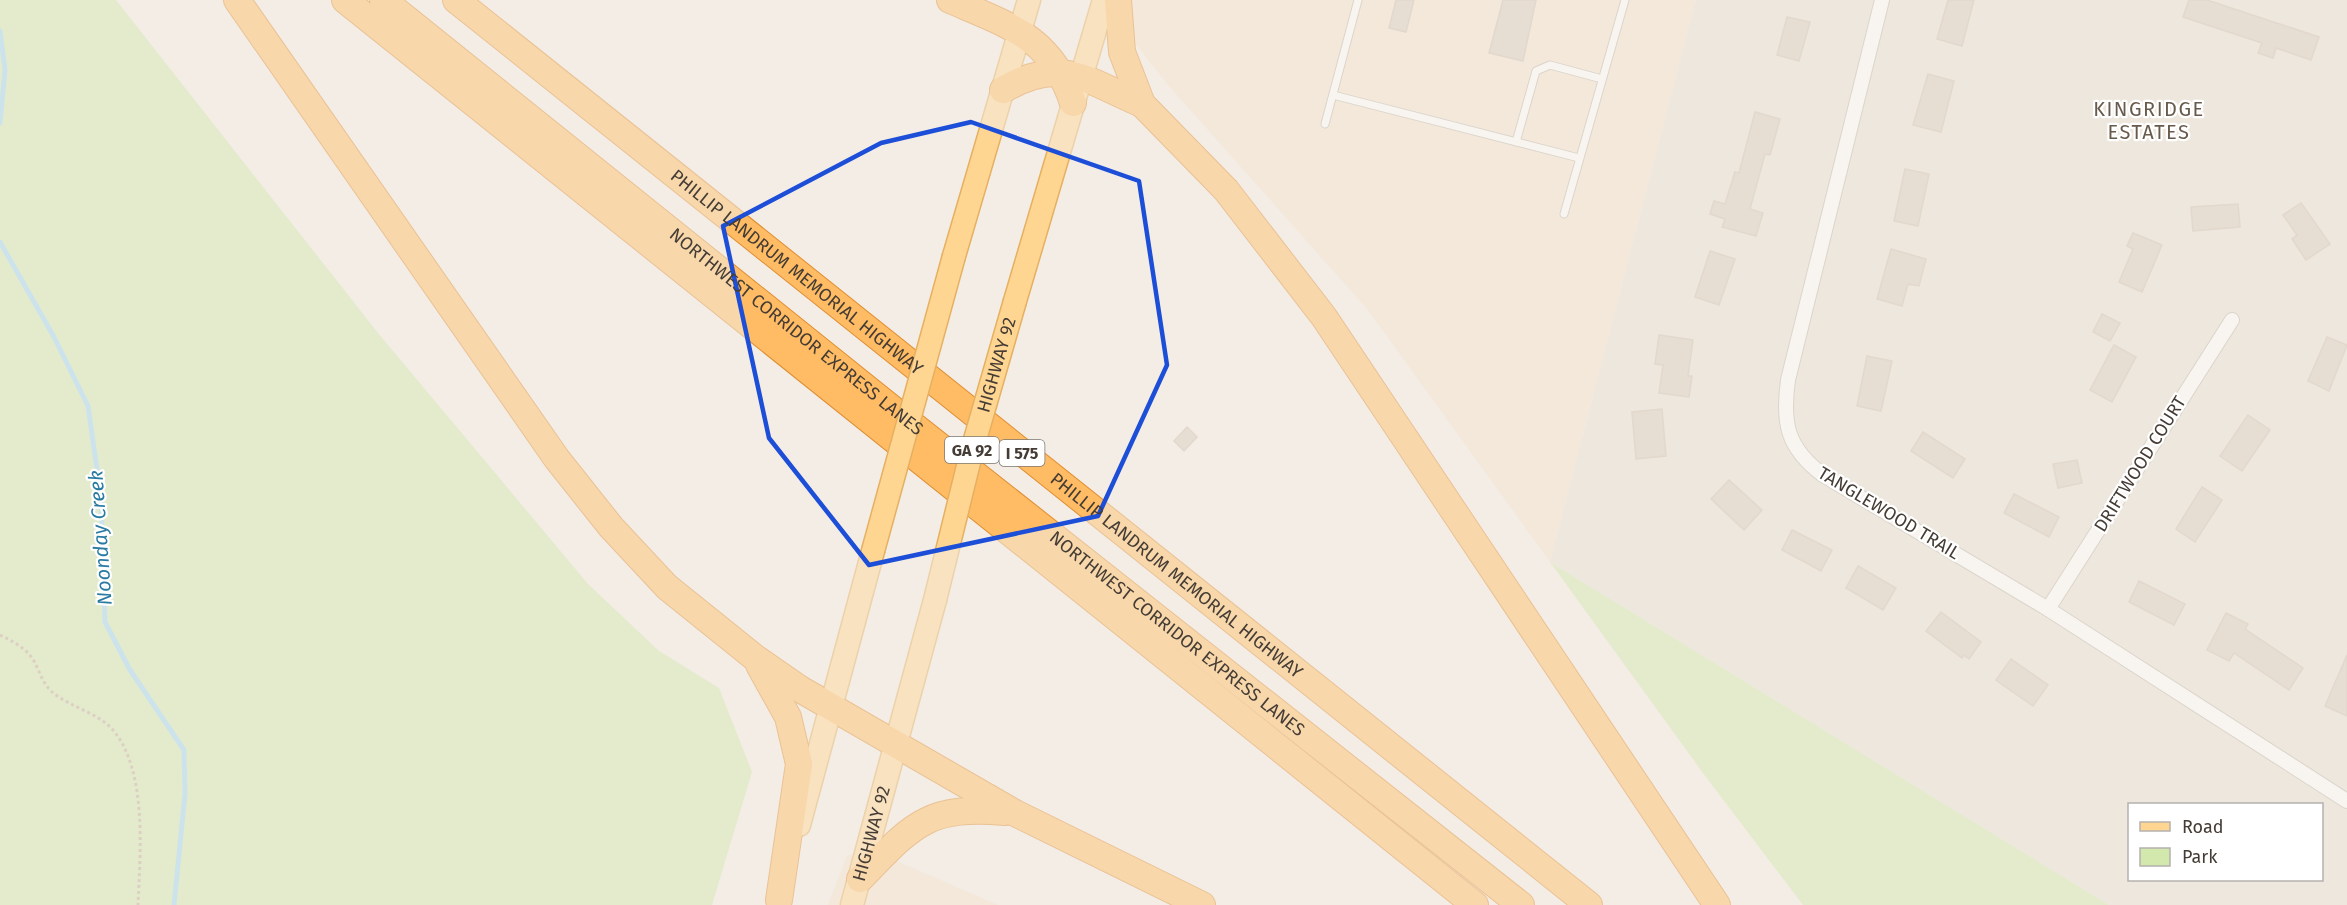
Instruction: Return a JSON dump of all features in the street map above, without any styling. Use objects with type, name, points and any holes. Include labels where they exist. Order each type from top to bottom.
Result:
[{"type":"highway","points":[[237,0],[436,288],[584,494],[667,587],[754,657],[800,689],[896,742],[928,764],[1015,813],[1202,905]]},
{"type":"highway","points":[[345,0],[1475,905]]},
{"type":"highway","name":"NORTHWEST CORRIDOR EXPRESS LANES","points":[[383,0],[890,407],[1521,905]]},
{"type":"highway","name":"PHILLIP LANDRUM MEMORIAL HIGHWAY","points":[[456,0],[1588,905]]},
{"type":"highway","points":[[950,0],[1020,30],[1040,46],[1071,74],[1073,103]]},
{"type":"highway","points":[[1118,0],[1122,51],[1142,104]]},
{"type":"highway","points":[[1003,90],[1023,78],[1042,72],[1071,74],[1142,104],[1226,190],[1301,285],[1717,905]]},
{"type":"highway","points":[[754,657],[788,717],[799,764],[779,902]]},
{"type":"highway","points":[[860,879],[907,832],[934,815],[970,809],[1015,813]]},
{"type":"main road","points":[[779,902],[954,256],[1029,0]]},
{"type":"main road","points":[[1071,74],[1104,0]]},
{"type":"main road","name":"HIGHWAY 92","points":[[852,905],[935,600],[972,450],[1073,103]]},
{"type":"street","name":"TANGLEWOOD TRAIL","points":[[1882,0],[1788,380],[1785,402],[1786,424],[1792,444],[1804,461],[1823,475],[2048,609],[2347,801]]},
{"type":"street","name":"DRIFTWOOD COURT","points":[[2048,609],[2232,320]]},
{"type":"lane","points":[[1325,124],[1359,0]]},
{"type":"lane","points":[[1564,214],[1625,0]]},
{"type":"lane","points":[[1516,142],[1536,71],[1550,66],[1602,79]]},
{"type":"lane","points":[[1333,95],[1579,158]]},
{"type":"path","points":[[0,635],[21,646],[34,661],[41,678],[51,691],[98,718],[113,730],[125,748],[135,783],[141,826],[138,905]]},
{"type":"highlighted area","points":[[971,122],[1139,181],[1167,365],[1098,516],[869,565],[769,438],[723,226],[881,143]]},
{"type":"shaded area","points":[[1101,0],[1696,0],[1550,562],[1368,310],[1168,85]]},
{"type":"shaded area","points":[[1696,0],[2347,0],[2347,905],[2109,905],[1550,562]]},
{"type":"shaded area","points":[[847,855],[883,855],[998,905],[828,905]]},
{"type":"green space","points":[[0,0],[116,0],[378,333],[588,584],[659,651],[719,688],[752,772],[712,905],[0,905]]},
{"type":"green space","points":[[1550,562],[2109,905],[1803,905],[1703,773]]},
{"type":"building","points":[[1396,0],[1414,0],[1406,32],[1389,28]]},
{"type":"building","points":[[1503,0],[1536,0],[1523,61],[1489,53]]},
{"type":"building","points":[[1948,0],[1974,0],[1962,46],[1937,39]]},
{"type":"building","points":[[2189,0],[2207,0],[2319,37],[2311,60],[2276,48],[2273,58],[2258,53],[2262,43],[2183,17]]},
{"type":"building","points":[[1787,17],[1810,22],[1799,61],[1777,55]]},
{"type":"building","points":[[1928,74],[1954,81],[1941,132],[1913,125]]},
{"type":"building","points":[[1755,112],[1780,119],[1770,155],[1765,154],[1750,209],[1763,213],[1756,236],[1722,227],[1725,219],[1710,214],[1714,201],[1725,204],[1735,172],[1739,173]]},
{"type":"building","points":[[1905,169],[1929,174],[1918,226],[1894,221]]},
{"type":"building","points":[[2301,203],[2330,244],[2306,260],[2292,239],[2297,235],[2283,215]]},
{"type":"building","points":[[2238,204],[2240,227],[2193,231],[2191,207]]},
{"type":"building","points":[[2133,233],[2162,245],[2142,292],[2119,282],[2133,249],[2127,246]]},
{"type":"building","points":[[1891,249],[1926,259],[1919,286],[1908,284],[1902,306],[1877,299]]},
{"type":"building","points":[[1710,251],[1735,259],[1719,305],[1695,297]]},
{"type":"building","points":[[2102,314],[2120,323],[2110,341],[2093,332]]},
{"type":"building","points":[[1659,335],[1693,340],[1688,376],[1692,376],[1689,397],[1659,393],[1663,365],[1655,364]]},
{"type":"building","points":[[2327,337],[2347,345],[2329,391],[2308,381]]},
{"type":"building","points":[[2114,345],[2136,357],[2112,402],[2090,390]]},
{"type":"building","points":[[1867,356],[1892,361],[1881,411],[1857,406]]},
{"type":"building","points":[[1662,409],[1666,456],[1636,459],[1632,412]]},
{"type":"building","points":[[2248,415],[2270,430],[2242,471],[2220,456]]},
{"type":"building","points":[[1187,427],[1197,437],[1184,451],[1174,441]]},
{"type":"building","points":[[1923,432],[1965,459],[1953,478],[1911,451]]},
{"type":"building","points":[[2077,460],[2082,483],[2058,488],[2053,464]]},
{"type":"building","points":[[1729,480],[1762,510],[1744,530],[1711,499]]},
{"type":"building","points":[[2202,487],[2222,500],[2195,542],[2176,529]]},
{"type":"building","points":[[2014,494],[2059,517],[2049,537],[2004,513]]},
{"type":"building","points":[[1792,530],[1832,550],[1821,571],[1782,550]]},
{"type":"building","points":[[1858,566],[1896,588],[1883,610],[1846,588]]},
{"type":"building","points":[[2139,581],[2185,604],[2174,625],[2129,602]]},
{"type":"building","points":[[1941,612],[1981,642],[1969,659],[1964,655],[1962,658],[1926,631]]},
{"type":"building","points":[[2226,613],[2248,624],[2245,629],[2303,668],[2289,690],[2234,653],[2229,661],[2207,650]]},
{"type":"building","points":[[2347,655],[2347,716],[2325,706]]},
{"type":"building","points":[[2011,659],[2048,685],[2033,706],[1996,680]]},
{"type":"waterway","name":"Noonday Creek","points":[[0,31],[5,70],[0,123]]},
{"type":"waterway","name":"Noonday Creek","points":[[0,242],[54,337],[88,406],[101,498],[105,622],[130,670],[184,750],[185,794],[174,905]]},
{"type":"district","name":"KINGRIDGE ESTATES","points":[[2149,120]]}]
